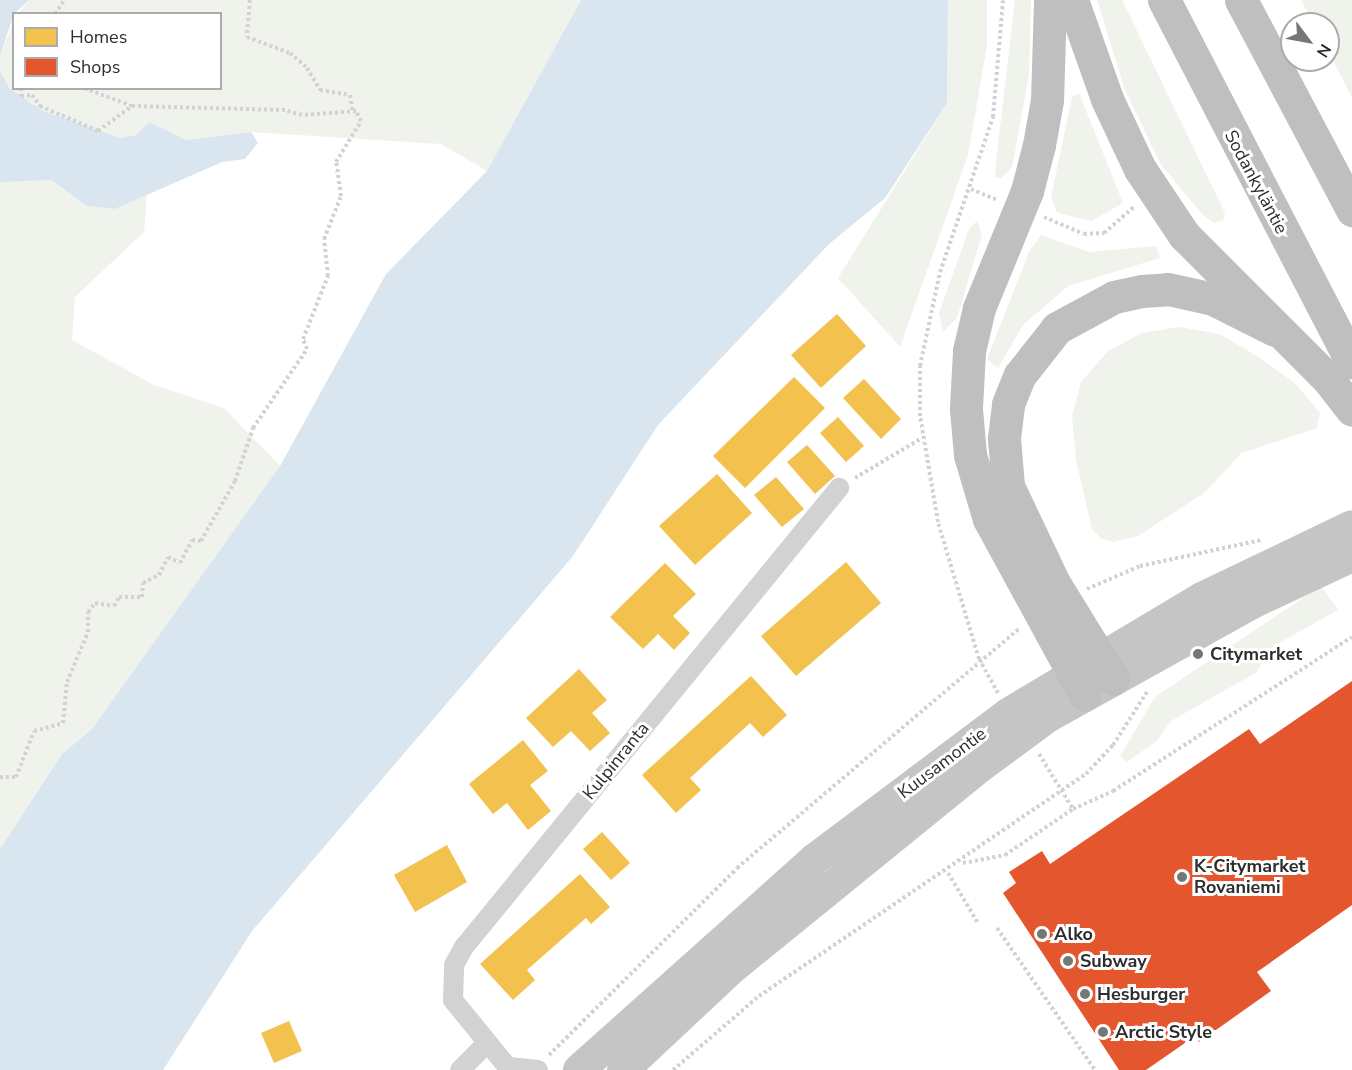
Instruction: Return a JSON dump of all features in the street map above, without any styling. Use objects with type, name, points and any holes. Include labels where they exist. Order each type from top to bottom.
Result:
[{"type":"highway","points":[[1050,0],[1047,100],[1039,145],[1027,191],[979,308],[969,351],[966,409],[970,455],[989,519],[1093,675]]},
{"type":"highway","points":[[1072,0],[1107,99],[1140,169],[1184,235],[1275,330],[1328,379],[1352,410]]},
{"type":"highway","name":"Sodankyläntie","points":[[1164,0],[1352,362]]},
{"type":"highway","points":[[1241,0],[1352,210]]},
{"type":"highway","points":[[1093,675],[1054,583],[1008,486],[1004,438],[1008,404],[1020,375],[1057,328],[1114,297],[1142,291],[1168,289],[1213,299],[1275,330]]},
{"type":"main road","name":"Kuusamontie","points":[[579,1070],[815,859],[1008,714],[1093,675],[1345,544]]},
{"type":"main road","name":"Kuusamontie","points":[[622,1070],[732,968],[1093,675]]},
{"type":"street","name":"Kulpinranta","points":[[509,1069],[486,1044],[453,1000],[454,965],[464,947],[838,488]]},
{"type":"street","points":[[460,1070],[486,1044]]},
{"type":"street","points":[[509,1069],[541,1065]]},
{"type":"path","points":[[0,777],[16,777],[34,731],[63,723],[67,682],[95,603],[114,606],[119,597],[142,597],[143,583],[159,575],[168,557],[180,563],[192,540],[201,541],[235,481],[253,428],[307,349],[303,339],[328,276],[324,239],[341,196],[336,162],[361,121],[353,112],[350,95],[320,90],[307,68],[290,53],[247,37],[250,0]]},
{"type":"path","points":[[21,90],[21,96],[32,95],[40,106],[98,131],[132,106]]},
{"type":"path","points":[[89,90],[132,106],[285,110],[302,115],[353,112]]},
{"type":"path","points":[[971,189],[1004,202]]},
{"type":"path","points":[[1033,212],[1084,234],[1104,233],[1136,204]]},
{"type":"path","points":[[838,488],[922,438]]},
{"type":"path","points":[[1080,594],[1140,566],[1274,538]]},
{"type":"path","points":[[541,1065],[737,868],[1023,626]]},
{"type":"path","points":[[962,863],[1005,855],[1073,809],[1113,791],[1352,637]]},
{"type":"path","points":[[673,1070],[759,996],[948,873],[1062,791],[1102,759],[1156,683]]},
{"type":"path","points":[[1034,746],[1073,809]]},
{"type":"path","points":[[948,873],[978,923]]},
{"type":"path","points":[[997,928],[1095,1070]]},
{"type":"shaded area","points":[[0,0],[29,0],[16,12],[12,12],[12,20],[0,56]]},
{"type":"shaded area","points":[[29,0],[581,0],[487,171],[441,144],[251,132],[186,140],[149,122],[136,135],[120,138],[41,110],[8,88],[0,71],[0,56],[12,26],[12,90],[222,90],[222,12],[20,12]]},
{"type":"shaded area","points":[[581,0],[948,0],[947,103],[885,198],[829,244],[658,425],[573,556],[252,931],[163,1070],[0,1070],[0,849],[62,754],[92,729],[280,466],[386,274],[487,171]]},
{"type":"shaded area","points":[[948,0],[987,0],[987,46],[968,155],[900,347],[838,278],[947,103]]},
{"type":"shaded area","points":[[1015,0],[1031,0],[1029,75],[1012,168],[1001,178],[995,177],[996,162]]},
{"type":"shaded area","points":[[1097,0],[1122,0],[1225,213],[1223,220],[1214,223],[1203,215],[1161,165],[1125,90]]},
{"type":"shaded area","points":[[1301,0],[1352,0],[1352,97],[1339,72],[1340,12],[1308,12]]},
{"type":"shaded area","points":[[0,71],[9,88],[41,110],[120,138],[136,135],[149,122],[186,140],[251,132],[258,143],[245,159],[222,162],[115,209],[87,206],[51,180],[0,182]]},
{"type":"shaded area","points":[[1079,93],[1123,203],[1092,221],[1057,213],[1051,197],[1072,97]]},
{"type":"shaded area","points":[[34,178],[51,180],[87,206],[115,209],[147,194],[144,232],[75,297],[72,340],[154,385],[224,408],[280,466],[92,729],[62,754],[0,849],[0,182]]},
{"type":"shaded area","points":[[977,221],[982,235],[957,318],[943,332],[939,313],[969,229]]},
{"type":"shaded area","points":[[1041,235],[1089,252],[1156,246],[1160,258],[1068,286],[1023,325],[998,368],[987,359],[1029,252]]},
{"type":"shaded area","points":[[1179,327],[1220,334],[1263,360],[1296,384],[1320,413],[1317,428],[1242,453],[1204,493],[1138,536],[1113,542],[1100,538],[1092,529],[1076,460],[1072,416],[1081,382],[1108,351],[1142,333]]},
{"type":"shaded area","points":[[1321,586],[1338,610],[1270,648],[1257,672],[1171,721],[1157,741],[1127,762],[1120,756],[1155,697]]},
{"type":"building: Homes","points":[[837,314],[866,346],[821,388],[791,355]]},
{"type":"building: Homes","points":[[794,377],[825,408],[745,488],[713,456]]},
{"type":"building: Homes","points":[[864,379],[901,419],[881,439],[843,398]]},
{"type":"building: Homes","points":[[838,417],[864,446],[846,462],[820,433]]},
{"type":"building: Homes","points":[[807,445],[835,476],[815,494],[787,462]]},
{"type":"building: Homes","points":[[717,474],[752,513],[695,565],[659,526]]},
{"type":"building: Homes","points":[[776,477],[804,509],[782,527],[754,495]]},
{"type":"building: Homes","points":[[846,562],[881,603],[796,676],[761,636]]},
{"type":"building: Homes","points":[[665,563],[696,594],[673,616],[690,633],[674,650],[658,634],[643,649],[610,617]]},
{"type":"building: Homes","points":[[579,669],[607,700],[592,713],[610,733],[590,751],[571,731],[553,747],[526,718]]},
{"type":"building: Homes","points":[[751,676],[787,715],[763,737],[750,723],[690,778],[701,790],[676,813],[642,775]]},
{"type":"building: Homes","points":[[523,740],[548,771],[530,785],[551,811],[528,830],[507,803],[493,814],[469,784]]},
{"type":"building: Homes","points":[[602,832],[630,863],[611,880],[583,849]]},
{"type":"building: Homes","points":[[447,845],[467,882],[415,912],[394,875]]},
{"type":"building: Homes","points":[[580,874],[610,907],[591,924],[586,918],[527,970],[535,980],[513,1000],[480,964]]},
{"type":"building: Homes","points":[[289,1021],[302,1051],[274,1063],[261,1033]]},
{"type":"building: Shops","name":"K-Citymarket Rovaniemi","points":[[1352,681],[1352,905],[1257,972],[1271,991],[1199,1042],[1195,1036],[1146,1070],[1119,1070],[1003,893],[1016,883],[1009,872],[1042,851],[1050,864],[1249,729],[1260,744]]},
{"type":"place","name":"Citymarket","points":[[1198,654]]},
{"type":"place","name":"K-Citymarket Rovaniemi","points":[[1182,877]]},
{"type":"place","name":"Alko","points":[[1042,934]]},
{"type":"place","name":"Subway","points":[[1068,961]]},
{"type":"place","name":"Hesburger","points":[[1085,994]]},
{"type":"place","name":"Arctic Style","points":[[1103,1032]]}]
